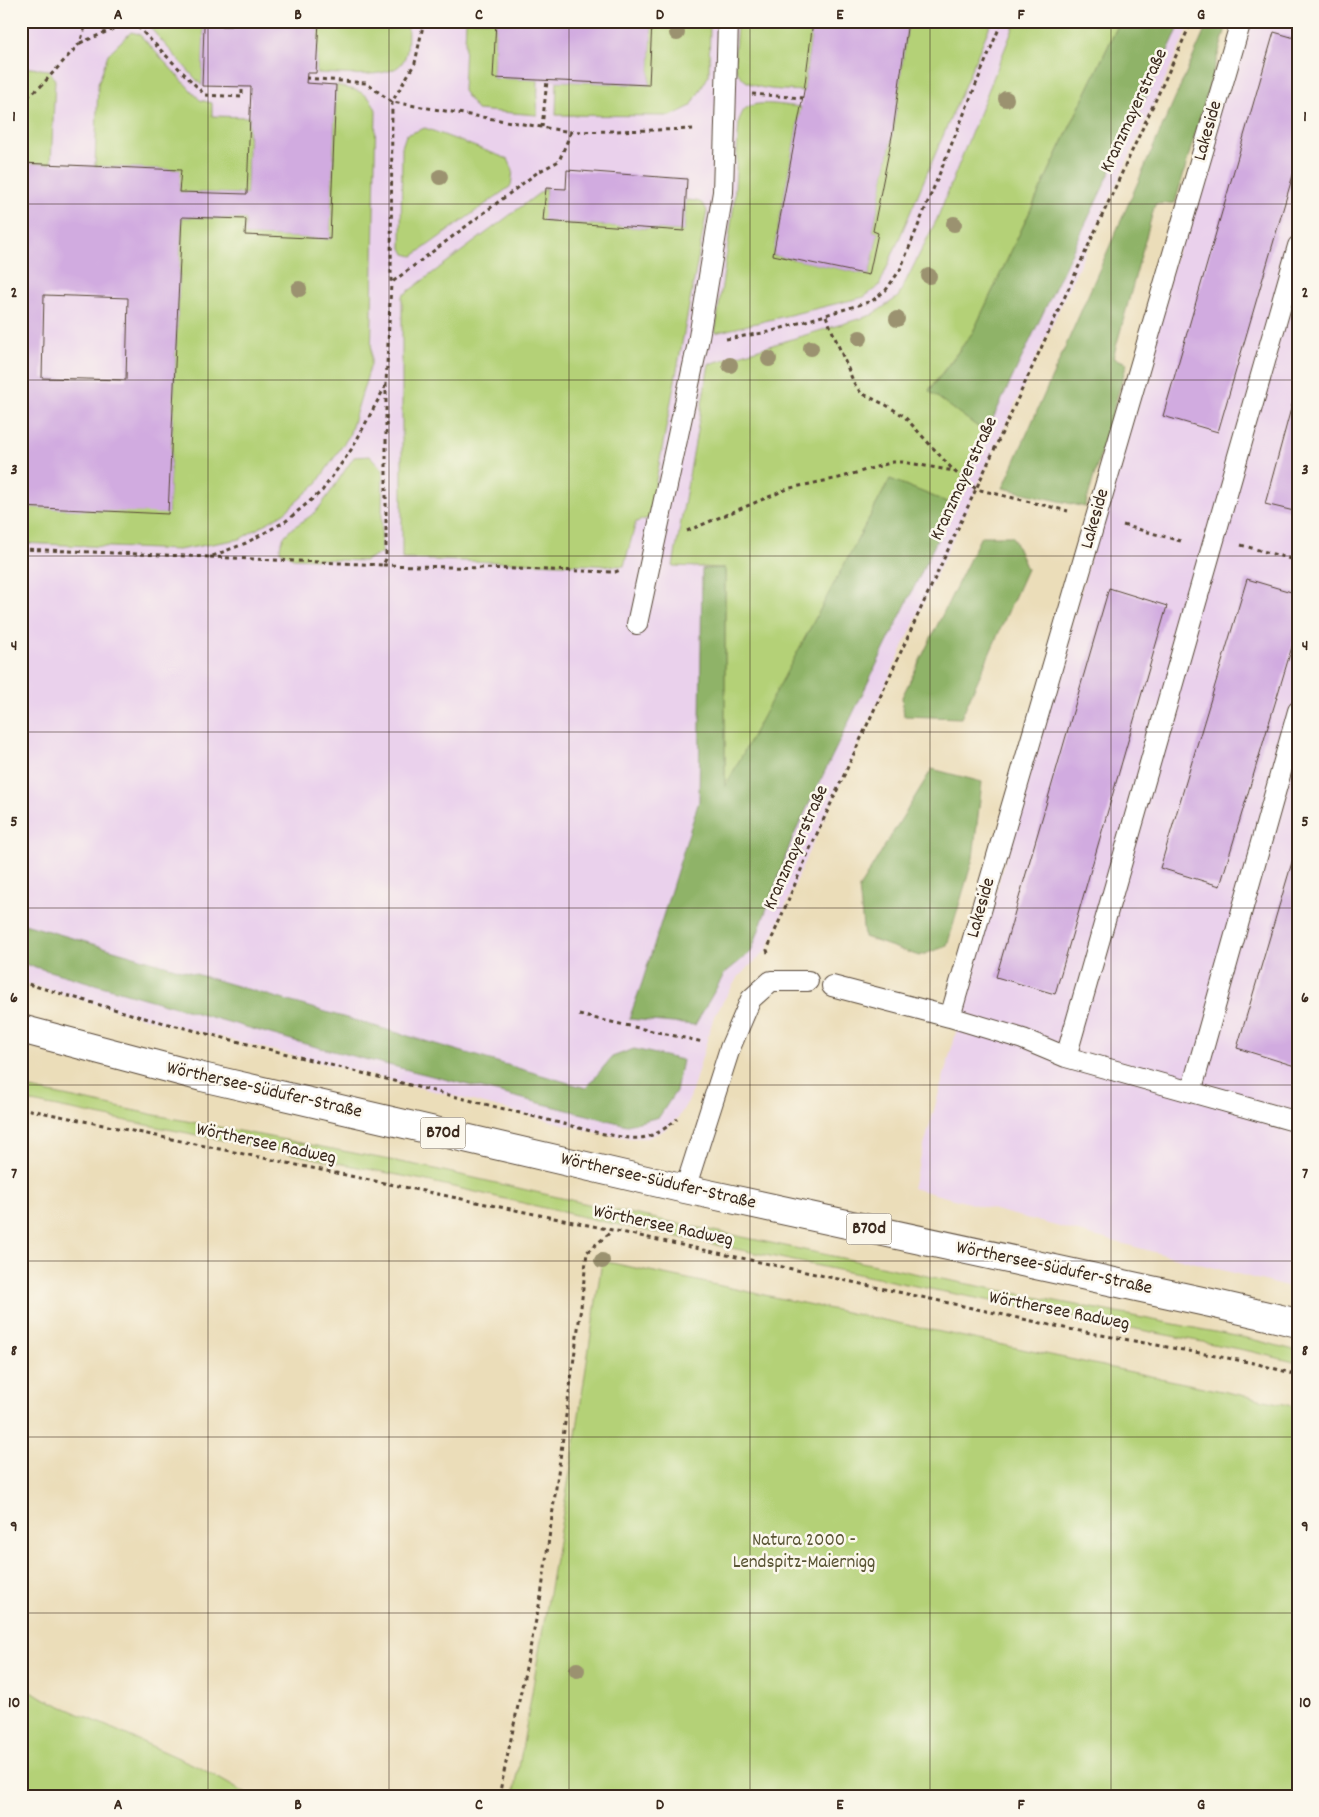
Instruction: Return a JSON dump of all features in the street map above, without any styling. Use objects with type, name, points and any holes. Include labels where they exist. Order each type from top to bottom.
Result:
[{"type":"main road","name":"Wörthersee-Südufer-Straße","points":[[21,1029],[202,1077],[684,1189],[1298,1323]]},
{"type":"lane","points":[[637,624],[698,343],[722,192],[728,21]]},
{"type":"lane","name":"Lakeside","points":[[950,1017],[1241,21]]},
{"type":"lane","points":[[1066,1057],[1298,246]]},
{"type":"lane","points":[[1191,1092],[1298,711]]},
{"type":"lane","points":[[684,1189],[730,1048],[751,999],[771,981],[808,981]]},
{"type":"lane","points":[[832,986],[950,1017],[1023,1039],[1066,1057],[1298,1122]]},
{"type":"path","points":[[21,102],[40,87],[80,43],[87,21]]},
{"type":"path","points":[[80,43],[111,30],[124,21]]},
{"type":"path","points":[[132,21],[205,95],[242,97],[242,87]]},
{"type":"path","points":[[384,565],[386,559],[386,384],[391,282],[392,102],[415,63],[424,21]]},
{"type":"path","points":[[698,343],[768,332],[826,316],[872,301],[886,290],[900,270],[1002,21]]},
{"type":"path","name":"Kranzmayerstraße","points":[[767,950],[809,850],[1192,21]]},
{"type":"path","points":[[306,78],[366,83],[392,102],[571,132],[725,128]]},
{"type":"path","points":[[542,127],[547,81]]},
{"type":"path","points":[[727,92],[803,98]]},
{"type":"path","points":[[391,282],[538,172],[559,162],[571,132]]},
{"type":"path","points":[[826,316],[854,383],[861,393],[904,416],[954,471],[976,489],[1213,544],[1298,561]]},
{"type":"path","points":[[210,557],[246,543],[286,521],[322,491],[353,447],[386,384]]},
{"type":"path","points":[[21,549],[384,565],[615,572],[635,561],[654,544],[790,488],[839,478],[893,462],[954,471]]},
{"type":"path","points":[[21,982],[141,1017],[598,1133],[630,1138],[647,1138],[663,1131],[678,1118]]},
{"type":"path","points":[[579,1015],[730,1048]]},
{"type":"path","name":"Wörthersee Radweg","points":[[21,1108],[612,1230],[1060,1327],[1254,1363],[1298,1374]]},
{"type":"path","points":[[499,1796],[541,1596],[587,1252],[612,1230]]},
{"type":"shaded area","points":[[21,21],[1192,21],[809,851],[767,950],[738,977],[714,1016],[690,1098],[678,1118],[663,1131],[647,1138],[630,1138],[599,1133],[141,1017],[21,982]]},
{"type":"shaded area","points":[[1242,21],[1298,21],[1298,1290],[912,1188]]},
{"type":"green space","points":[[144,21],[233,21],[232,26],[204,26],[202,86]]},
{"type":"green space","points":[[319,21],[408,21],[405,59],[396,68],[375,74],[316,73]]},
{"type":"green space","points":[[466,21],[496,21],[493,78],[538,80],[537,115],[477,110],[463,91]]},
{"type":"green space","points":[[652,21],[710,21],[709,75],[691,106],[671,116],[556,115],[557,81],[649,85]]},
{"type":"green space","points":[[737,21],[813,21],[804,91],[755,86],[740,76],[735,64]]},
{"type":"green space","points":[[908,21],[992,21],[879,286],[864,297],[715,333],[734,204],[739,120],[744,110],[750,106],[764,104],[801,107],[773,255],[869,275],[878,233],[873,231],[893,131]]},
{"type":"green space","points":[[1016,21],[1120,21],[973,332],[929,390],[986,433],[954,505],[890,479],[725,789],[725,568],[673,566],[709,364],[872,315],[898,297],[937,219]]},
{"type":"green space","points":[[1120,21],[1182,21],[986,433],[929,391],[973,332]]},
{"type":"green space","points":[[1209,21],[1228,21],[1175,203],[1155,204],[1113,358],[1127,363],[1085,507],[1003,488]]},
{"type":"green space","points":[[131,32],[139,34],[200,100],[212,103],[212,116],[249,117],[247,194],[179,192],[180,170],[95,166],[98,84],[108,54]]},
{"type":"green space","points":[[21,67],[49,70],[55,80],[51,164],[21,163]]},
{"type":"green space","points":[[336,85],[365,94],[376,110],[371,364],[349,436],[317,483],[284,513],[240,539],[178,550],[21,543],[21,507],[168,513],[182,217],[246,219],[245,235],[330,239]]},
{"type":"green space","points":[[425,128],[508,159],[513,170],[511,186],[413,256],[405,254],[401,246],[402,147],[406,135]]},
{"type":"green space","points":[[546,188],[544,221],[684,231],[686,200],[701,203],[707,211],[649,518],[636,522],[624,566],[402,559],[402,296]]},
{"type":"green space","points":[[370,456],[383,470],[381,553],[364,561],[293,558],[280,551],[284,537],[318,509],[354,457]]},
{"type":"green space","points":[[890,479],[954,505],[792,839],[751,952],[725,973],[695,1025],[629,1019],[699,801],[702,569],[725,568],[725,787]]},
{"type":"green space","points":[[981,536],[1012,536],[1027,569],[961,718],[904,716],[902,697]]},
{"type":"green space","points":[[932,769],[982,782],[973,858],[947,946],[919,956],[864,937],[859,888]]},
{"type":"green space","points":[[21,923],[586,1088],[612,1057],[634,1049],[682,1060],[676,1091],[659,1117],[627,1125],[309,1045],[21,963]]},
{"type":"green space","points":[[21,1087],[155,1115],[426,1167],[614,1210],[937,1278],[1251,1339],[1298,1351],[1298,1363],[1249,1351],[935,1290],[610,1223],[423,1180],[22,1100]]},
{"type":"green space","name":"Natura 2000 - Lendspitz-Maiernigg","points":[[602,1261],[1298,1407],[1298,1796],[514,1796],[573,1455]]},
{"type":"green space","points":[[21,1684],[41,1697],[199,1767],[250,1796],[21,1796]]},
{"type":"building","points":[[233,21],[319,21],[316,73],[307,73],[306,83],[336,85],[330,239],[245,235],[246,219],[182,217],[168,514],[21,507],[21,163],[181,170],[179,192],[247,194],[251,87],[202,86],[204,26],[232,26]],"holes":[[[44,295],[128,298],[126,380],[42,378]]]},
{"type":"building","points":[[496,21],[652,21],[649,85],[493,78]]},
{"type":"building","points":[[813,21],[908,21],[893,131],[873,231],[878,233],[869,275],[773,255],[804,91]]},
{"type":"building","points":[[1274,32],[1298,39],[1298,158],[1218,432],[1163,416]]},
{"type":"building","points":[[567,170],[687,179],[684,231],[543,221],[546,188],[566,189]]},
{"type":"building","points":[[1298,383],[1298,512],[1265,504]]},
{"type":"building","points":[[1247,579],[1298,594],[1298,627],[1220,886],[1160,868]]},
{"type":"building","points":[[1109,588],[1167,606],[1055,994],[996,977]]},
{"type":"building","points":[[1298,842],[1298,1058],[1295,1066],[1237,1048]]}]
